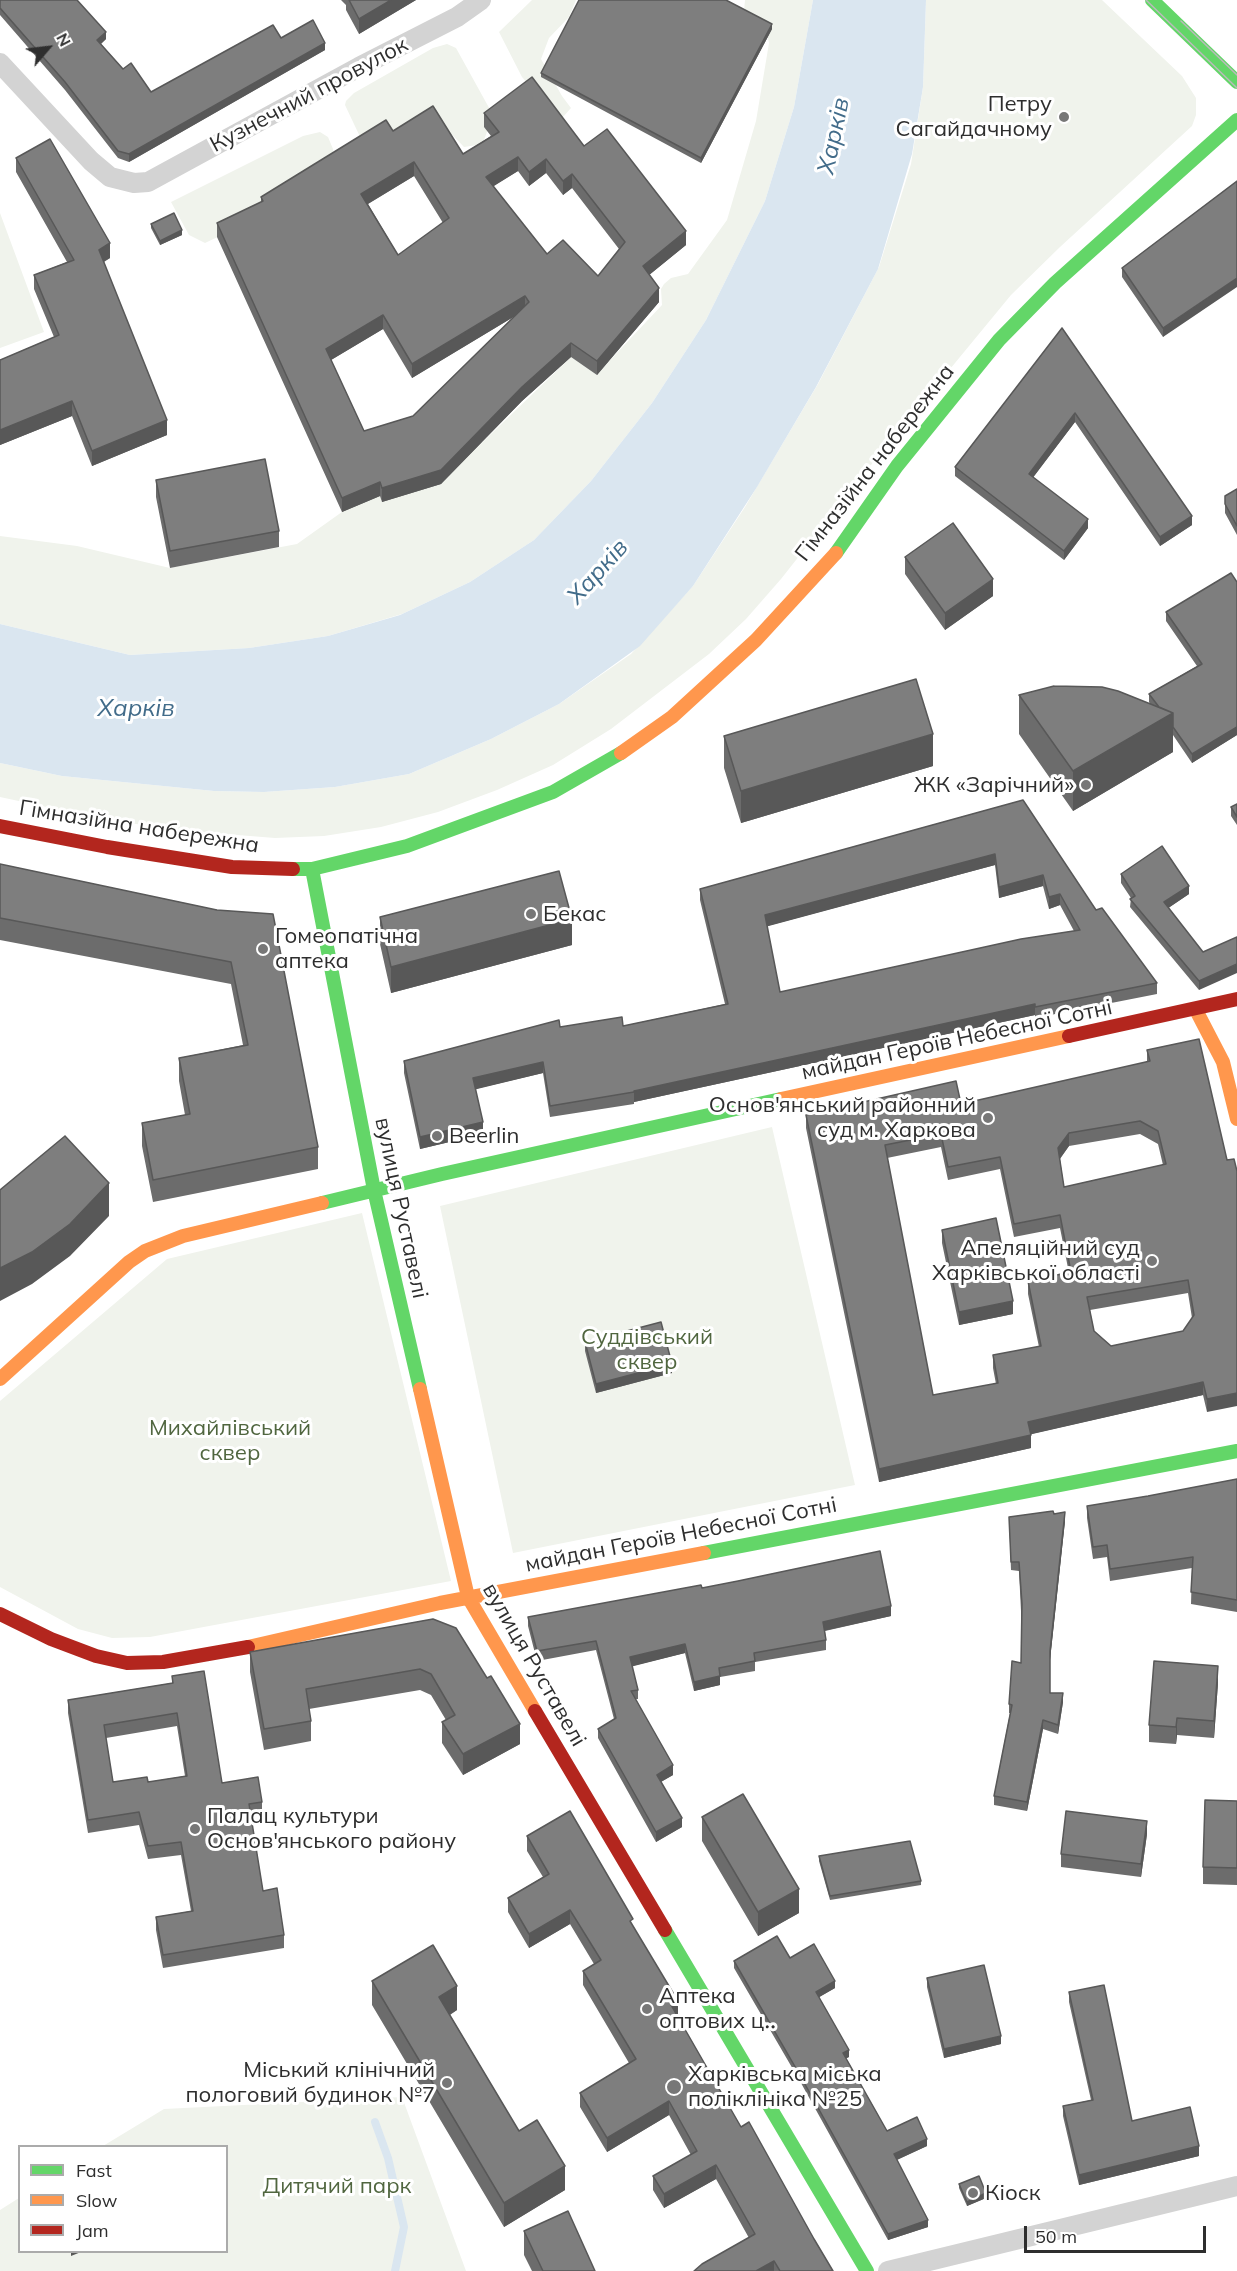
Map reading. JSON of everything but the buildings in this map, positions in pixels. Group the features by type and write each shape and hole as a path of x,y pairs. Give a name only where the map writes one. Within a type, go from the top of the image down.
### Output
{"main road":[{"path":"1152,0 1237,82"},
{"name":"Гімназійна набережна","path":"0,826 107,847 232,867 312,869 407,846 552,792 613,759 672,717 756,640 837,552 897,466 999,340 1055,283 1237,120"},
{"name":"вулиця Руставелі","path":"312,869 374,1190 468,1597 867,2271"},
{"name":"майдан Героїв Небесної Сотні","path":"0,1379 129,1262 145,1251 183,1236 374,1190 1196,1010 1237,999"},
{"path":"1196,1010 1223,1062 1237,1119"},
{"name":"майдан Героїв Небесної Сотні","path":"0,1614 51,1639 96,1656 127,1663 164,1662 250,1647 468,1597 1237,1451"}],"street":[{"name":"Кузнечний провулок","path":"0,63 91,161 110,177 135,183 148,182 359,67 457,18 481,0"},
{"path":"888,2271 1237,2186"}],"green space":[{"path":"532,0 576,0 569,17 549,38 541,59 571,108 558,120 522,77 499,32"},
{"path":"745,0 813,0 794,107 765,201 706,320 652,403 591,481 534,540 470,582 402,614 328,636 249,648 130,655 0,624 0,536 77,546 170,568 297,544 377,487 382,502 439,484 571,357 597,374 662,305 661,289 664,284 671,278 688,274 727,220 756,121 769,43 765,25 744,11"},
{"path":"926,0 1102,0 1182,76 1196,98 1196,115 1192,126 1011,295 871,465 781,579 746,619 709,654 611,729 553,765 497,790 438,812 381,827 324,836 275,838 187,831 107,820 0,797 0,763 62,776 214,791 264,792 335,787 409,774 491,739 559,704 631,654 693,586 745,507 818,384 879,267 911,164 923,87"},
{"path":"447,44 456,48 493,115 484,140 477,145 464,147 436,118 362,141 345,105 346,101 354,93 433,48"},
{"path":"320,132 328,137 334,157 226,233 205,243 189,235 171,202 303,136"},
{"path":"0,213 44,332 0,348"},
{"name":"Суддівський сквер","path":"772,1127 855,1485 513,1553 440,1206"},
{"name":"Михайлівський сквер","path":"362,1213 451,1581 150,1637 112,1638 78,1629 0,1587 0,1401 167,1259"},
{"name":"Дитячий парк","path":"402,2097 466,2271 0,2271 0,2210 18,2199 18,2253 228,2253 228,2145 105,2145 164,2109"}],"water":[{"name":"Харків","path":"813,0 926,0 923,87 912,154 878,269 816,387 757,487 693,586 640,646 559,704 491,739 409,774 335,787 264,792 214,791 62,776 0,763 0,624 130,655 249,648 328,636 400,615 470,582 534,540 591,481 652,403 706,320 765,201 794,107"}],"waterway":[{"path":"375,2122 388,2158 404,2227 395,2271"}],"tram line":[{"path":"1146,0 1237,88"},
{"path":"1181,21 1237,75"}],"traffic: fast":[{"path":"1152,0 1237,82"},
{"path":"836,553 897,466 999,340 1055,283 1237,120"},
{"path":"293,869 312,869 407,846 553,792 621,753"},
{"path":"312,869 374,1190 420,1389"},
{"path":"322,1203 781,1099"},
{"path":"704,1553 1237,1451"},
{"path":"665,1930 867,2271"}],"traffic: slow":[{"path":"621,753 672,717 756,640 836,553"},
{"path":"1196,1010 1223,1062 1237,1119"},
{"path":"781,1099 1069,1036"},
{"path":"0,1379 129,1262 145,1251 183,1236 322,1203"},
{"path":"420,1389 468,1597 535,1711"},
{"path":"248,1647 440,1603 704,1553"}],"traffic: jam":[{"path":"0,826 107,847 232,867 293,869"},
{"path":"1069,1036 1237,999"},
{"path":"0,1614 51,1639 96,1656 127,1663 163,1662 248,1647"},
{"path":"535,1711 665,1930"}],"place":[{"name":"Петру Сагайдачному","path":"1064,117"},
{"name":"ЖК «Зарічний»","path":"1086,785"},
{"name":"Бекас","path":"531,914"},
{"name":"Гомеопатічна аптека","path":"263,949"},
{"name":"Основ'янський районний суд м. Харкова","path":"988,1118"},
{"name":"Beеrlin","path":"437,1136"},
{"name":"Апеляційний суд Харківської області","path":"1152,1261"},
{"name":"Палац культури Основ'янського району","path":"195,1829"},
{"name":"Аптека оптових ц‥","path":"647,2009"},
{"name":"Міський клінічний пологовий будинок №7","path":"447,2083"},
{"name":"Харківська міська поліклініка №25","path":"674,2087"},
{"name":"Кіоск","path":"973,2193"}]}
